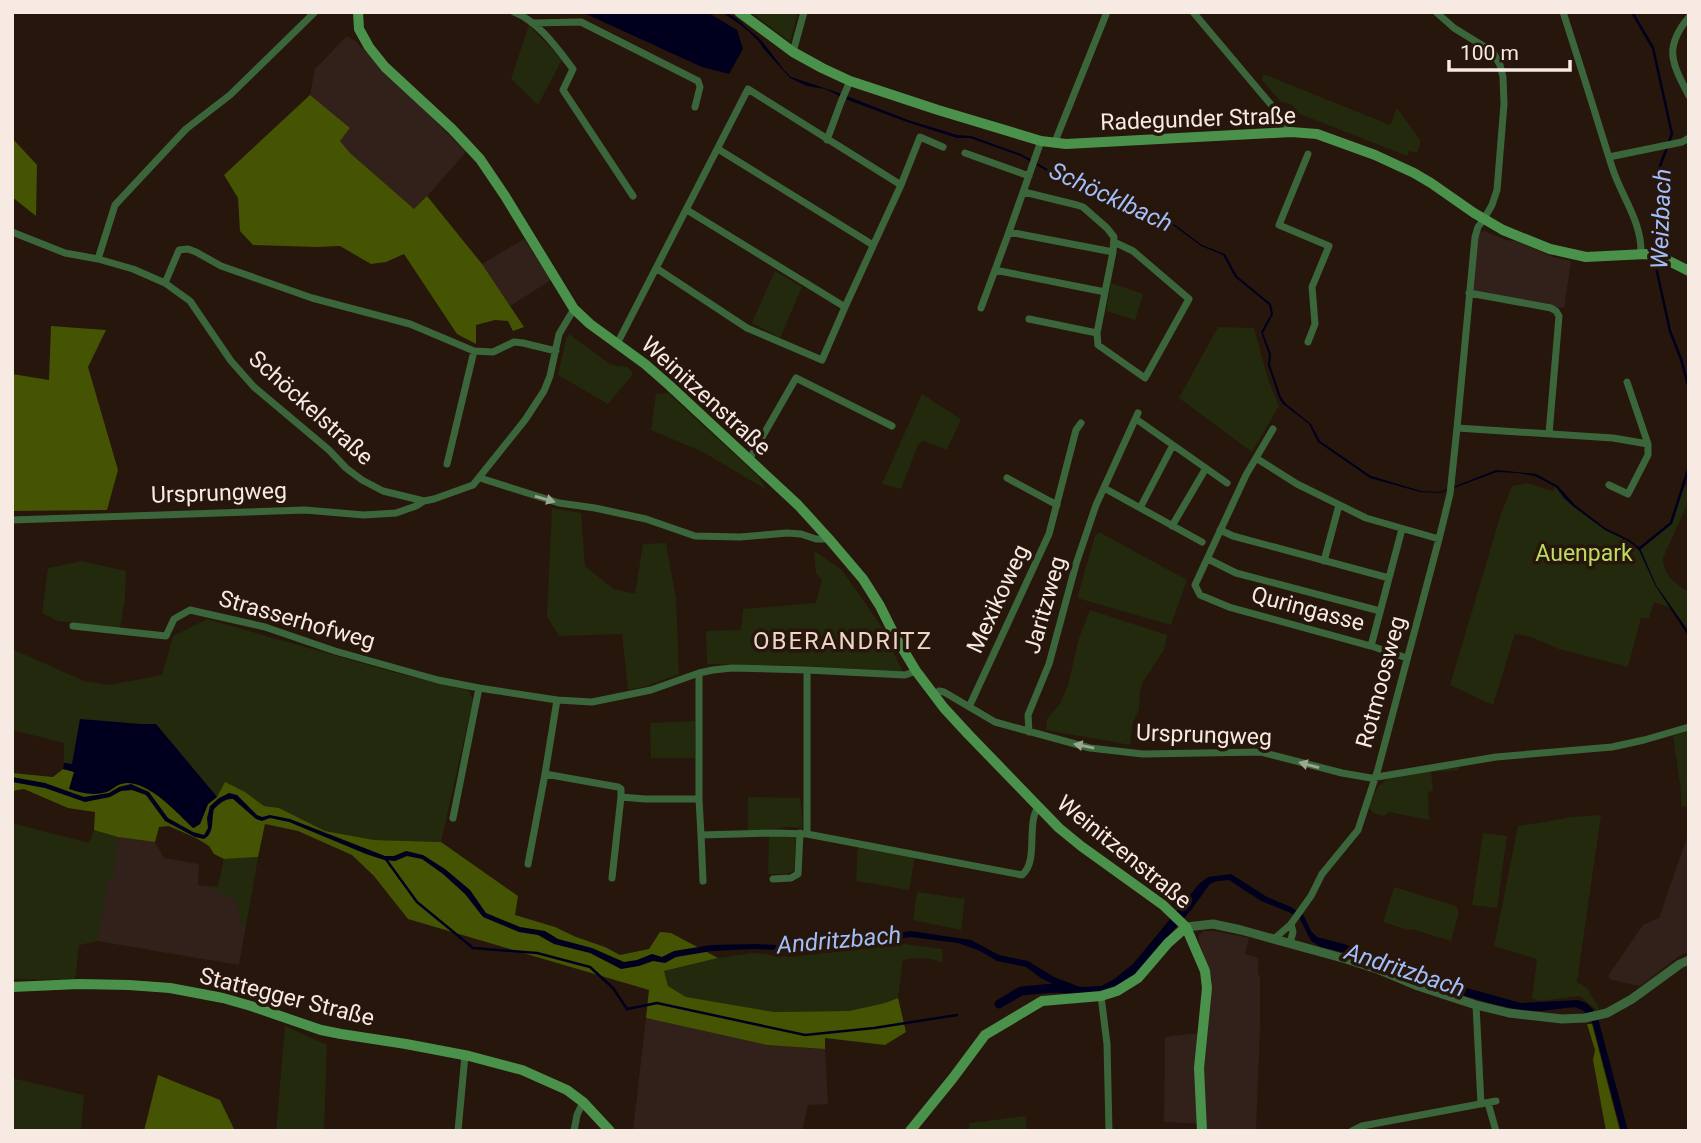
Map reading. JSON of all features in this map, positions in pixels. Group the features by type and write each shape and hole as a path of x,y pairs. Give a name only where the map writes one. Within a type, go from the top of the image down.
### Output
{"main road":[{"name":"Weinitzenstraße","path":"358,12 359,29 385,67 480,159 574,309 669,384 798,505 863,579 916,671 960,725 1059,828 1152,896 1184,925"},
{"name":"Radegunder Straße","path":"739,12 793,52 848,84 1041,141 1054,144 1292,132 1317,134 1375,155 1414,173 1503,230 1550,249 1586,257 1646,255 1664,259 1689,271"},
{"path":"911,1131 985,1035 1042,1001 1101,996 1117,991 1138,978 1184,925 1205,971 1207,988 1199,1068 1202,1131"},
{"name":"Stattegger Straße","path":"12,987 79,984 170,988 258,1007 321,1030 465,1055 522,1070 566,1090 583,1102 610,1131"}],"street":[{"path":"98,259 115,205 186,128 230,95 315,12"},
{"path":"514,12 532,23 551,41 573,69 563,90 633,196"},
{"path":"793,52 804,12"},
{"name":"Radegunder Straße","path":"1054,144 1107,12"},
{"path":"1193,12 1292,132"},
{"name":"Rotmoosweg","path":"1275,939 1293,921 1322,874 1357,830 1376,778 1450,490 1475,237 1497,190 1504,104 1500,65 1493,52 1454,28 1436,12"},
{"path":"1563,12 1612,170 1633,214 1646,255"},
{"path":"1689,17 1680,27 1672,49 1678,75 1689,96"},
{"path":"532,23 581,22 698,81 700,87 695,107"},
{"path":"828,140 848,84"},
{"path":"617,344 748,89 901,185"},
{"path":"656,268 747,328 822,360 920,137 943,147"},
{"path":"1609,157 1674,144 1689,138"},
{"path":"981,308 1041,141"},
{"path":"718,149 873,245"},
{"path":"965,153 1030,172"},
{"name":"Radegunder Straße","path":"1308,154 1279,225 1329,246 1312,287 1315,324 1308,342"},
{"path":"1024,192 1083,207 1111,232 1113,252 1097,333 1098,345 1145,378 1189,299 1133,251 1114,242"},
{"path":"687,210 845,306"},
{"name":"Schöckelstraße","path":"12,232 65,253 133,269 165,283 190,301 231,361 254,387 329,450 346,468 383,491 424,501"},
{"path":"1009,232 1113,252"},
{"path":"165,283 179,250 188,249 259,281 312,299 410,324 474,351 492,352 514,342 556,351"},
{"path":"995,270 1105,292"},
{"path":"1469,293 1551,308 1559,316 1549,434"},
{"path":"424,501 473,485 480,478 544,391 559,334 574,309"},
{"path":"1029,319 1097,333"},
{"path":"447,464 474,351"},
{"path":"749,460 796,378 891,426"},
{"path":"1609,485 1628,494 1648,455 1648,444 1627,382"},
{"name":"Jaritzweg","path":"1032,733 1028,715 1049,664 1076,564 1096,505 1137,416 1227,483"},
{"name":"Mexikoweg","path":"969,707 1049,534 1076,430 1081,423"},
{"path":"1457,428 1613,438 1648,444"},
{"path":"1273,429 1256,458 1208,559 1236,573 1380,611"},
{"path":"1140,508 1173,445"},
{"path":"1256,458 1292,481 1374,522 1439,539"},
{"path":"1172,526 1206,468"},
{"path":"480,478 559,503 646,519 695,536 740,537 780,533 829,539"},
{"path":"1007,478 1057,505"},
{"path":"1104,488 1202,542"},
{"name":"Ursprungweg","path":"12,520 305,510 364,515 396,513 424,501"},
{"path":"1324,561 1339,506"},
{"path":"1371,646 1402,529"},
{"path":"1220,530 1233,536 1389,578"},
{"name":"Quringasse","path":"1208,559 1195,585 1200,595 1229,607 1407,658"},
{"name":"Strasserhofweg","path":"73,626 166,636 174,619 190,610 265,626 397,669 479,688 558,700 592,702 651,690 699,673 732,668 900,675 916,671"},
{"path":"773,879 791,878 798,874 803,833 807,670"},
{"path":"699,673 699,799 703,881"},
{"path":"453,818 479,688"},
{"name":"Ursprungweg","path":"934,696 939,691 944,692 995,722 1090,748 1143,754 1261,752 1371,779 1496,757 1612,747 1689,727"},
{"path":"527,864 558,700"},
{"path":"545,775 618,787 622,793 612,878"},
{"path":"621,797 699,799"},
{"name":"Weinitzenstraße","path":"803,833 1017,875 1024,874 1029,864 1034,815 1038,807"},
{"path":"701,835 803,833"},
{"path":"1290,943 1293,921"},
{"path":"1184,925 1213,924 1275,939 1380,970 1418,986 1476,1004 1518,1015 1562,1019 1607,1013 1650,988 1689,960"},
{"path":"1101,996 1107,1044 1109,1131"},
{"path":"1476,1004 1488,1103 1496,1131"},
{"path":"458,1131 465,1055"},
{"path":"574,1131 583,1102"},
{"path":"1352,1131 1362,1126 1488,1103"}],"shaded area":[{"path":"347,36 466,152 415,210 350,153 340,141 350,128 310,95 315,69"},
{"path":"1484,231 1571,261 1564,308 1471,292 1477,233"},
{"path":"524,239 551,280 510,306 482,264"},
{"path":"94,830 118,837 155,842 164,858 198,864 198,885 218,887 224,859 258,857 239,965 97,941 79,945"},
{"path":"1689,832 1689,951 1640,986 1612,980 1608,976 1643,925 1659,918"},
{"path":"1204,931 1249,938 1245,954 1258,958 1260,1027 1256,1131 1205,1131 1204,1124 1164,1122 1165,1037 1207,1032 1212,980 1199,941 1199,935"},
{"path":"646,1018 767,1045 825,1049 828,1104 808,1105 802,1131 633,1131"}],"green space":[{"path":"798,12 790,42 752,13"},
{"path":"529,25 562,60 538,105 511,79"},
{"path":"1263,74 1390,125 1397,108 1421,141 1417,153 1409,151 1407,156 1300,114 1293,110 1294,106 1280,101 1262,80"},
{"path":"310,95 350,128 340,141 350,153 414,209 427,196 482,264 524,327 513,331 508,321 495,320 476,325 476,344 457,334 404,254 386,262 371,264 340,246 253,245 240,231 238,198 224,175"},
{"path":"12,138 37,165 36,216 12,197"},
{"path":"775,271 802,287 780,338 752,323"},
{"path":"1111,283 1143,294 1135,320 1106,311"},
{"path":"51,326 106,330 88,367 118,470 107,510 12,511 12,374 49,380"},
{"path":"1218,327 1254,328 1268,379 1279,406 1252,452 1179,398"},
{"path":"569,334 611,365 628,367 633,374 608,404 558,375"},
{"path":"668,393 758,476 767,490 703,452 651,430 656,394"},
{"path":"922,394 961,419 947,450 923,441 918,445 901,489 882,484"},
{"name":"Auenpark","path":"1527,483 1553,491 1557,486 1591,519 1639,549 1671,523 1682,486 1689,488 1687,505 1663,563 1671,578 1689,592 1689,635 1671,608 1654,602 1649,618 1641,618 1628,667 1515,634 1493,705 1450,685 1501,514 1512,486"},
{"path":"552,508 581,513 585,566 614,589 635,594 643,544 666,543 676,599 679,674 628,690 622,634 559,636 547,616"},
{"path":"1099,532 1187,580 1171,625 1077,598 1095,536"},
{"path":"814,551 842,570 879,623 903,672 808,666 707,664 706,631 741,630 743,609 816,603 822,580 816,573"},
{"path":"82,561 126,571 120,628 58,621 42,613 48,568"},
{"path":"1090,610 1167,635 1164,650 1143,682 1130,745 1046,730 1047,719 1060,704 1068,685 1079,638"},
{"path":"207,619 400,674 468,690 473,700 441,842 374,840 325,831 279,808 264,806 245,792 217,797 156,724 141,724 72,764 64,763 64,743 12,730 12,649 84,681 109,685 162,675 173,636"},
{"path":"695,721 695,758 651,758 650,723"},
{"path":"1689,731 1689,806 1681,807 1673,736"},
{"path":"1459,766 1459,770 1431,772 1433,791 1428,792 1429,820 1389,812 1384,816 1373,813 1369,807 1379,787 1390,778"},
{"path":"63,769 74,771 109,791 118,785 138,785 159,797 194,828 200,824 208,804 217,797 225,782 264,806 279,808 325,831 374,840 441,842 518,896 515,915 555,927 620,955 649,949 660,932 671,933 718,958 664,971 668,986 686,997 774,1012 849,1011 898,998 906,1032 885,1045 825,1038 825,1049 767,1045 646,1018 649,990 408,919 374,876 352,855 298,831 265,824 258,857 224,859 196,838 169,826 159,827 155,842 118,837 94,830 95,812 68,808 24,789 12,791 12,773 53,777"},
{"path":"748,797 800,798 802,828 787,827 748,832"},
{"path":"1601,815 1577,982 1587,988 1599,1008 1598,1011 1580,996 1539,1001 1532,998 1537,959 1494,946 1518,826"},
{"path":"12,823 89,843 94,830 118,837 113,878 108,878 97,941 79,945 75,980 12,979"},
{"path":"1483,833 1507,836 1497,908 1472,905"},
{"path":"769,835 796,836 794,871 768,874"},
{"path":"858,847 915,857 909,890 856,881"},
{"path":"258,857 246,925 240,924 237,901 211,886 218,887 224,859"},
{"path":"1394,887 1456,906 1459,912 1451,941 1384,922"},
{"path":"917,892 965,899 961,930 913,920"},
{"path":"904,944 942,949 943,963 923,958 903,960 898,998 849,1011 774,1012 686,997 668,986 664,971 753,953 790,957"},
{"path":"1587,1024 1592,1024 1620,1131 1606,1131 1593,1060 1595,1050"},
{"path":"285,1026 327,1045 324,1131 276,1131"},
{"path":"158,1075 220,1100 235,1131 144,1131"},
{"path":"12,1078 84,1095 81,1131 12,1131"},
{"path":"1026,1116 1026,1131 969,1131 969,1123"}],"water":[{"path":"707,12 737,30 743,49 729,74 702,67 586,14"},
{"name":"Schöcklbach","path":"721,12 736,18 762,41 791,77 908,120 957,135 971,136 1021,154 1125,205 1174,224 1202,245 1225,254 1237,276 1271,304 1273,314 1263,333 1281,397 1311,424 1320,441 1371,476 1421,491 1440,492 1496,470 1536,474 1558,486 1575,505 1605,528 1628,539 1640,548 1656,585 1689,632 1689,637 1655,585 1639,550 1628,541 1605,530 1574,507 1556,487 1535,476 1497,472 1440,493 1420,492 1370,478 1318,442 1309,424 1279,398 1268,365 1269,355 1261,332 1271,314 1269,305 1235,277 1223,255 1201,246 1173,225 1124,207 1045,170 1021,156 970,138 957,138 907,122 790,78 750,33"},
{"path":"80,719 156,724 217,797 208,804 200,824 193,828 151,791 131,783 117,785 107,792 97,794 69,789 74,772 63,769 64,763 72,764"},
{"name":"Andritzbach","path":"12,777 45,783 84,797 109,793 131,784 149,792 168,818 204,835 208,828 210,806 229,793 237,795 262,817 270,815 290,819 385,856 406,851 423,855 470,890 486,913 520,927 545,931 558,939 592,948 624,962 652,954 662,957 674,951 711,945 795,946 911,931 971,940 999,955 1028,961 1054,977 1080,987 1101,986 1133,964 1199,884 1208,877 1231,874 1304,916 1317,937 1389,960 1427,977 1521,1003 1578,1000 1586,1003 1593,1009 1599,1022 1628,1131 1621,1131 1593,1024 1584,1011 1575,1007 1540,1011 1519,1010 1489,1003 1429,985 1346,953 1321,947 1311,941 1300,919 1261,901 1229,880 1210,884 1191,910 1131,978 1115,988 1099,993 1071,993 1026,967 997,961 958,943 910,937 843,948 712,951 676,957 665,963 653,961 621,969 590,953 554,944 538,935 519,932 483,917 465,894 422,859 407,856 395,861 384,860 289,822 270,818 262,821 256,819 233,799 225,800 214,809 211,830 204,839 165,821 146,795 132,790 85,802 45,788 12,782"}],"waterway":[{"name":"Weizbach","path":"1632,12 1653,48 1672,134 1660,166 1658,204 1664,229 1659,253"},
{"name":"Weizbach","path":"1657,260 1656,267 1670,331 1689,389"},
{"name":"Weizbach","path":"1639,549 1671,523 1689,467"},
{"path":"385,858 417,902 473,948 537,953 590,967 613,988 627,1009 657,1003 805,1035 957,1015"},
{"path":"999,1004 1021,991 1071,989"}],"district":[{"name":"OBERANDRITZ","path":"843,641"}]}
